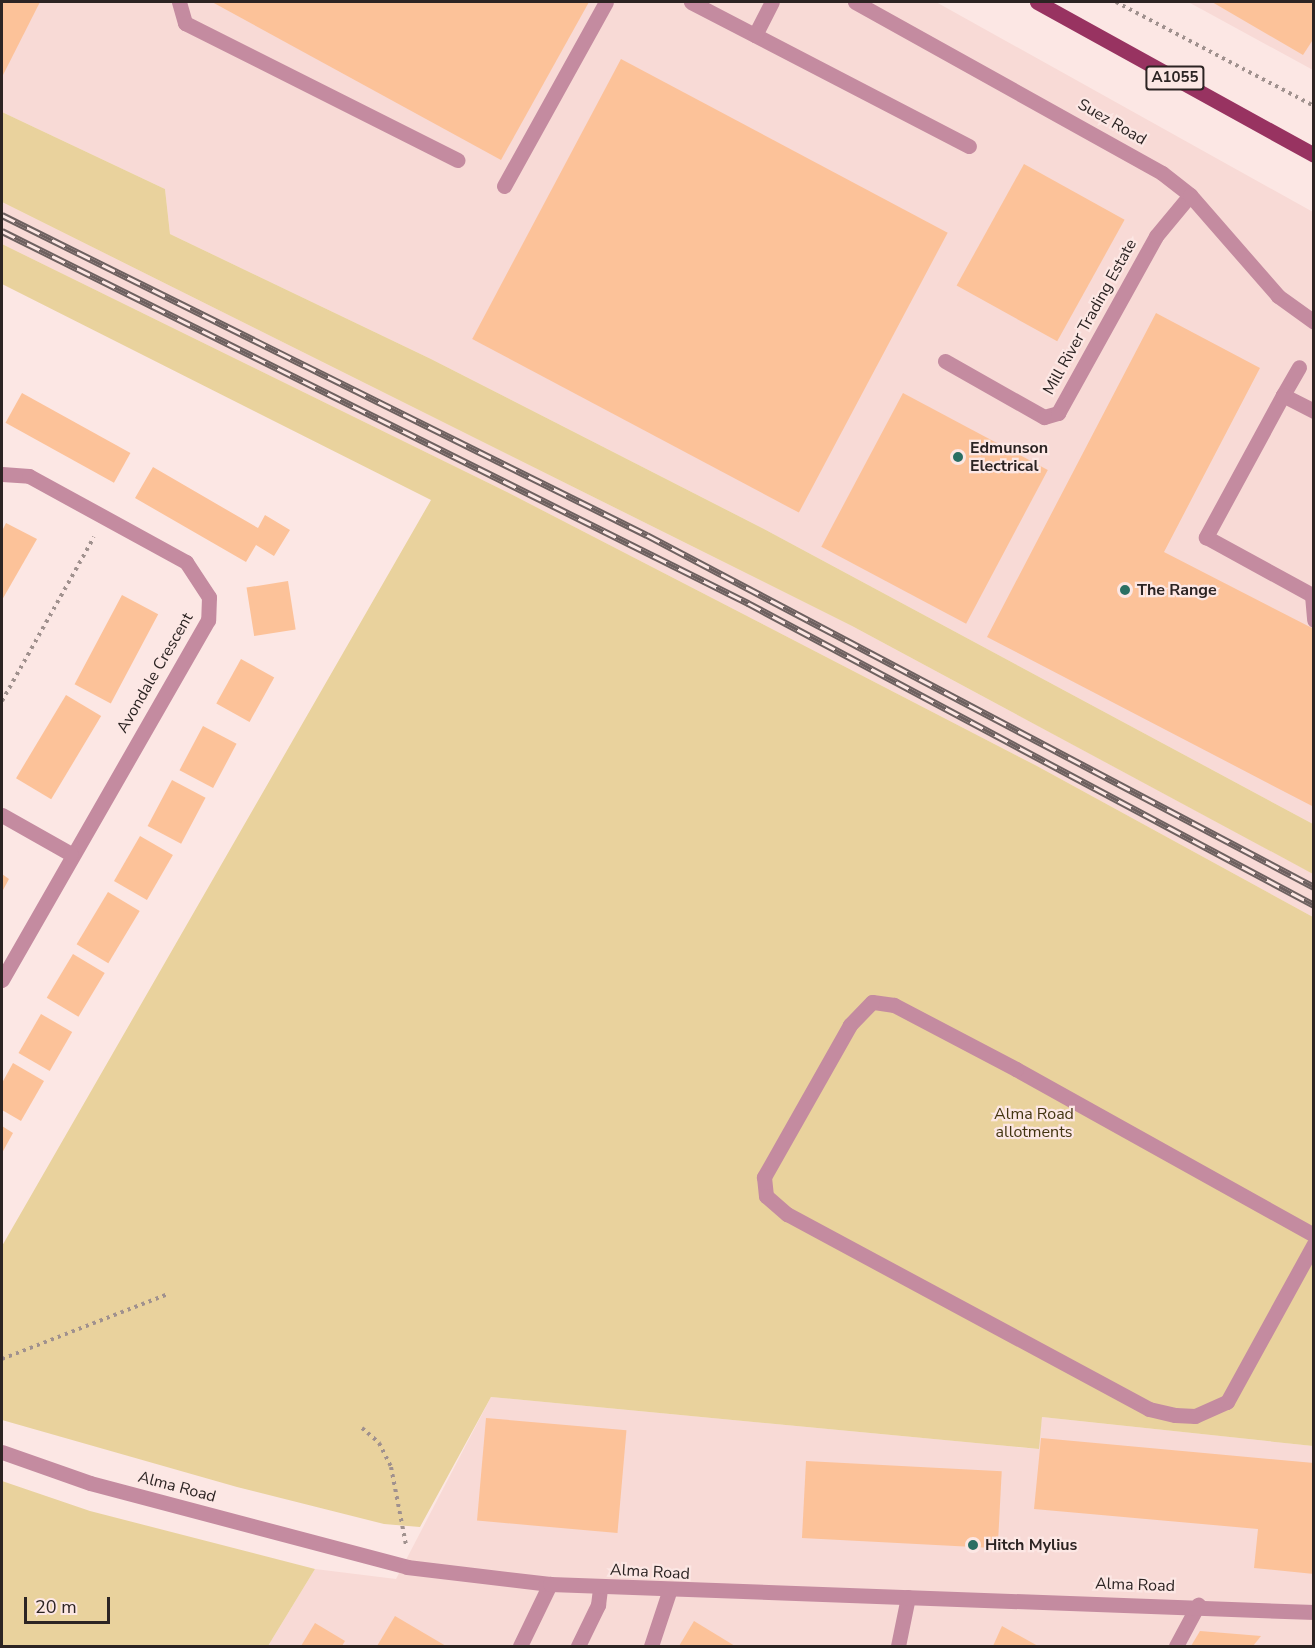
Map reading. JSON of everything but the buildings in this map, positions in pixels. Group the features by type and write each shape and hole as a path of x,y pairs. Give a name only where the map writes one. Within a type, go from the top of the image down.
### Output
{"main road":[{"name":"A1055","path":"1037,2 1314,155"}],"street":[{"path":"179,2 185,23 457,160"},
{"path":"504,186 606,2"},
{"path":"691,2 969,146"},
{"path":"755,35 772,2"},
{"name":"Suez Road","path":"855,2 1109,139 1190,195 1278,296 1314,322"},
{"name":"Mill River Trading Estate","path":"945,361 1044,417 1058,413 1156,236 1190,195"},
{"path":"1299,367 1206,537 1312,595 1314,620"},
{"path":"1283,395 1314,411"},
{"name":"Avondale Crescent","path":"2,474 29,476 186,562 209,597 208,620 71,854 2,980"},
{"path":"2,815 71,854"},
{"path":"1314,1235 1006,1063 894,1005 872,1002 850,1025 764,1177 766,1196 787,1214 1149,1409 1175,1414 1195,1416 1227,1402 1314,1244"},
{"name":"Alma Road","path":"2,1452 90,1483 407,1567 550,1584 669,1592 1198,1605 1314,1612"},
{"path":"520,1647 550,1584"},
{"path":"578,1647 598,1605 600,1588"},
{"path":"651,1647 669,1592"},
{"path":"897,1647 909,1597"},
{"path":"1176,1647 1198,1605"}],"path":[{"path":"1116,2 1314,106"},
{"path":"2,701 105,518"},
{"path":"2,1359 168,1294"},
{"path":"362,1428 379,1443 391,1467 406,1526 407,1567"}],"shaded area":[{"path":"2,2 936,2 1313,212 1313,824 764,529 431,359 170,234 165,189 2,112"},
{"path":"1188,2 1313,2 1313,70 1203,10"},
{"path":"2,202 852,626 1312,873 1313,917 1037,766 507,492 2,244"},
{"path":"491,1397 1038,1449 1042,1417 1313,1446 1313,1646 268,1646 315,1569 396,1579"}],"green space":[{"path":"2,112 165,189 170,234 431,359 764,529 1313,824 1313,874 852,626 2,202"},
{"name":"Alma Road allotments","path":"2,244 507,492 1037,766 1313,917 1313,1446 1042,1417 1039,1449 491,1397 420,1527 384,1524 237,1487 2,1420 2,1246 431,500 2,284"},
{"path":"2,1481 90,1511 315,1569 268,1646 2,1646"}],"railway":[{"path":"2,215 647,535 1314,887"},
{"path":"2,231 748,603 1314,905"}],"place":[{"name":"Edmunson Electrical","path":"958,457"},
{"name":"The Range","path":"1125,590"},
{"name":"Hitch Mylius","path":"973,1545"}]}
